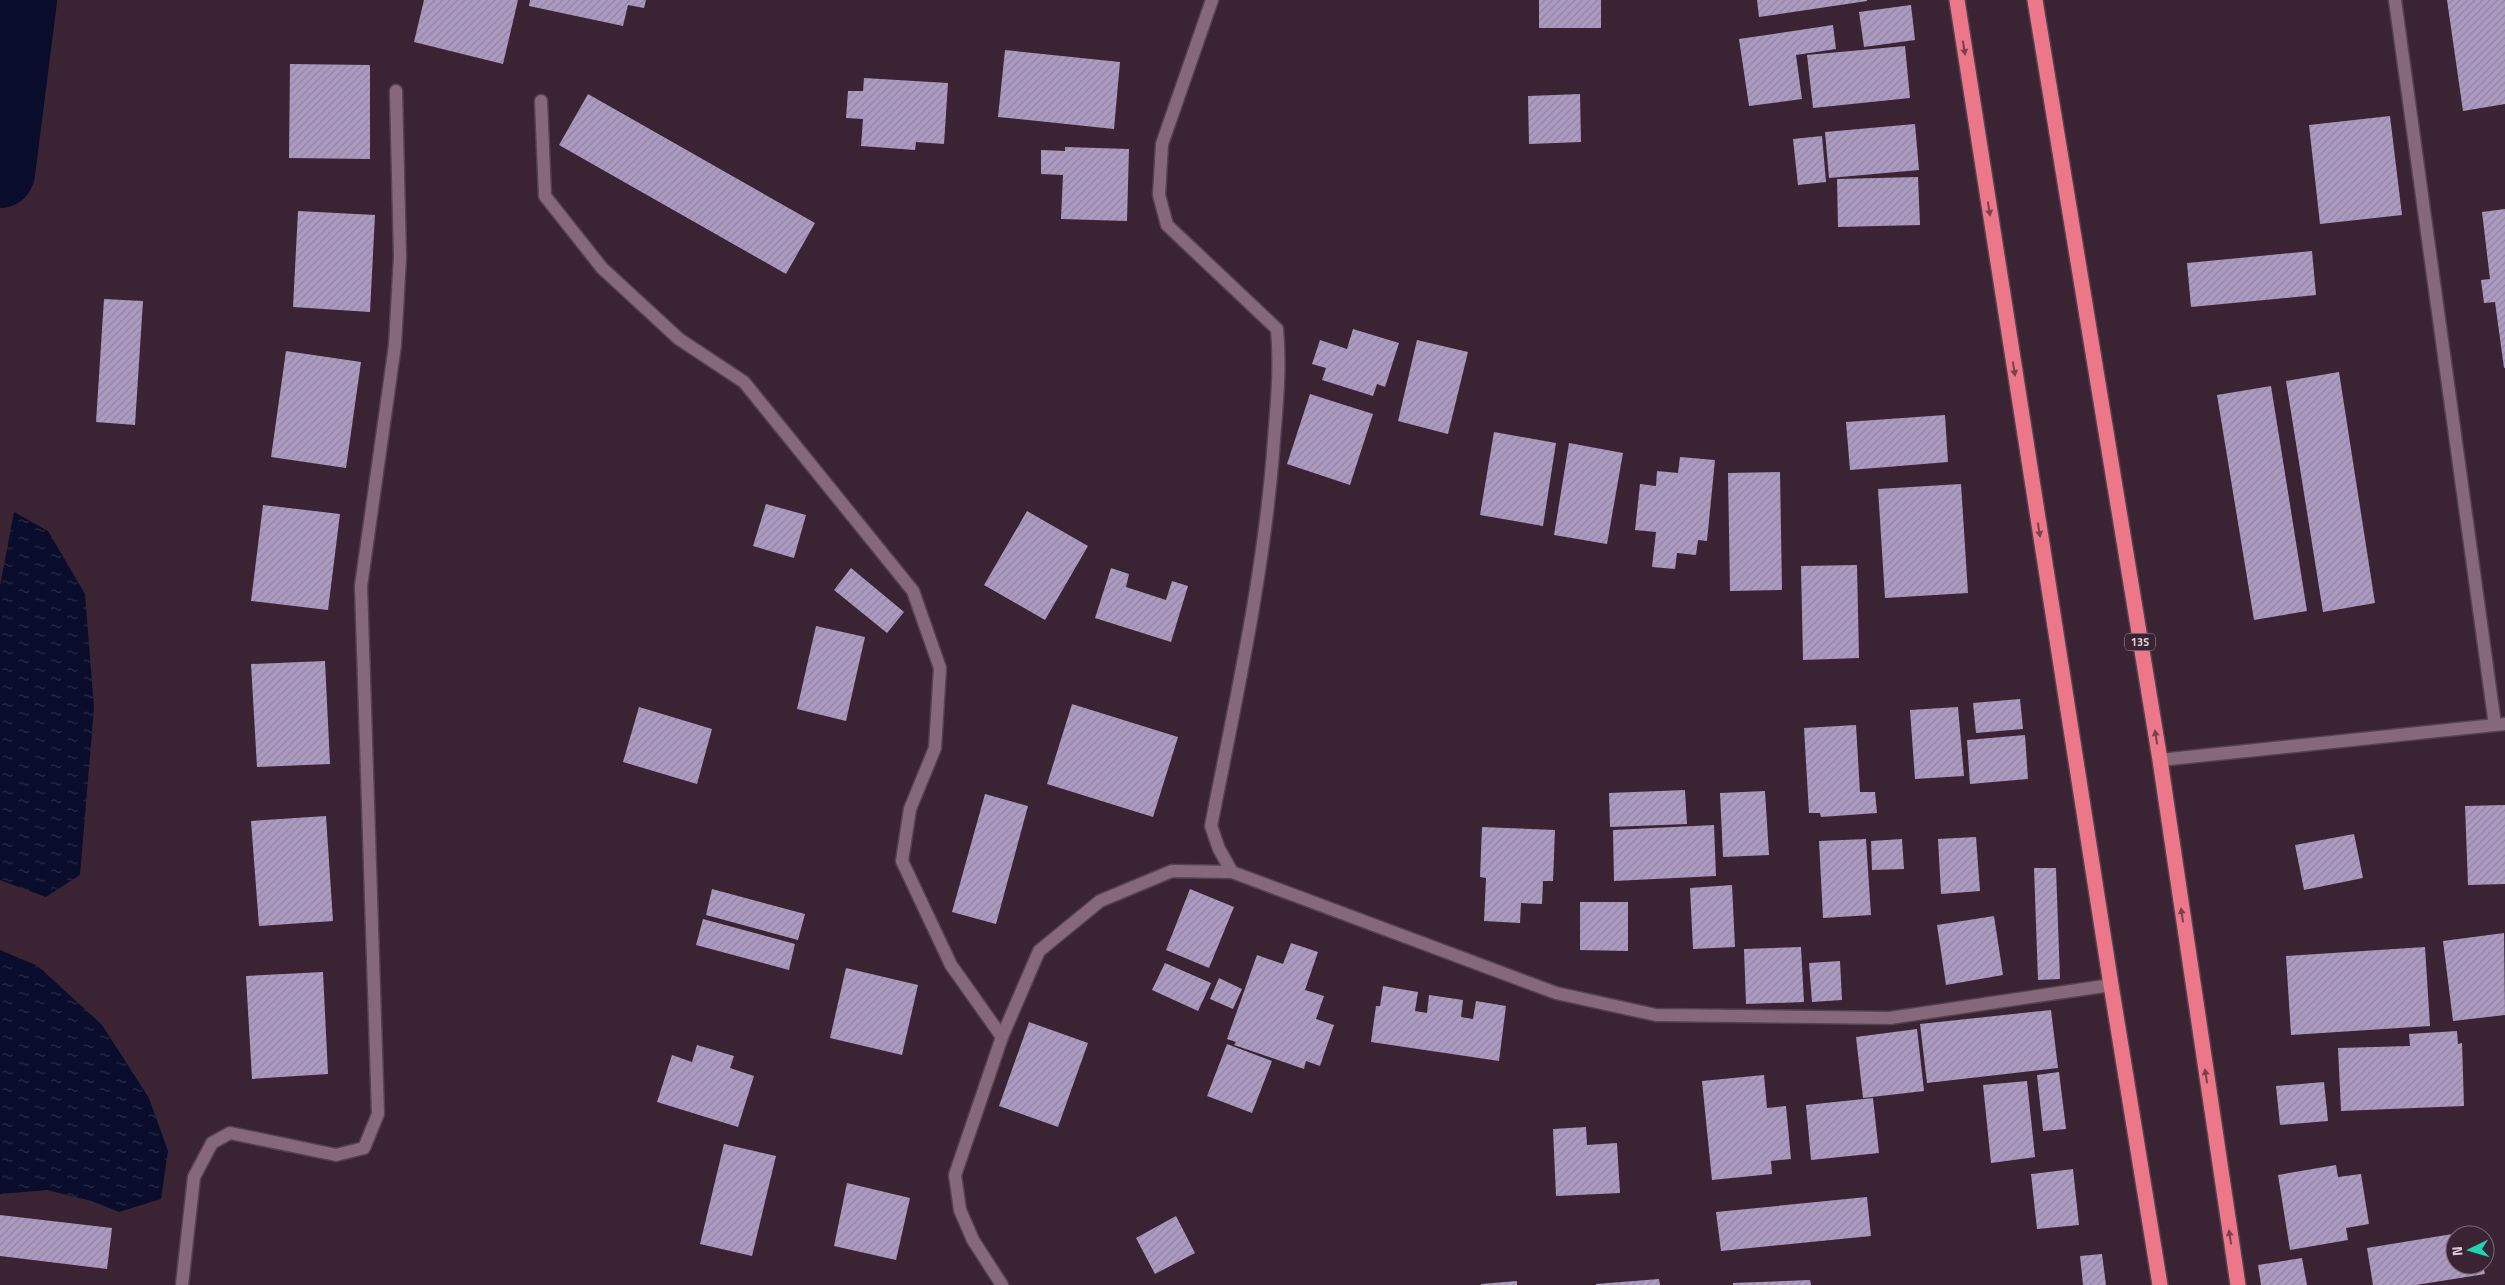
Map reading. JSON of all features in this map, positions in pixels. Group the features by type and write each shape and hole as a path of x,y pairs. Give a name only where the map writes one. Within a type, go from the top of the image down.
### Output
{"highway":[{"path":"1957,0 2110,985 2160,1285"},
{"name":"13S","path":"2034,0 2160,760 2238,1285"}],"street":[{"path":"1212,0 1162,144 1159,195 1167,225 1277,329 1280,363 1270,489 1250,627 1211,826 1219,849 1232,872"},
{"path":"2160,760 2500,724 2395,0"},
{"path":"182,1285 194,1177 212,1143 230,1133 336,1155 364,1148 378,1114 361,586 395,345 400,257 396,92"},
{"path":"541,101 545,196 602,268 679,339 744,382 913,591 940,668 935,748 910,810 902,861 951,965 1002,1037"},
{"path":"1002,1285 973,1240 960,1210 954,1175 1002,1037 1039,952 1100,900 1172,872 1232,872 1556,993 1656,1015 1890,1018 2110,985"}],"water":[{"path":"14,512 48,531 85,594 94,708 80,875 46,897 0,880 0,586"},
{"path":"0,950 38,966 102,1025 149,1098 168,1151 161,1199 119,1212 92,1201 47,1190 0,1194"}],"building":[{"path":"424,0 518,0 503,64 414,42"},
{"path":"530,0 646,0 644,8 628,5 623,26 529,6"},
{"path":"1539,0 1601,0 1601,28 1539,28"},
{"path":"1757,0 1867,0 1867,1 1759,17"},
{"path":"2447,0 2505,0 2505,104 2463,111"},
{"path":"1911,5 1915,40 1864,47 1859,12"},
{"path":"1833,25 1836,49 1796,55 1802,99 1749,106 1739,39"},
{"path":"1905,46 1910,98 1813,108 1807,55"},
{"path":"1005,50 1120,62 1114,129 998,117"},
{"path":"290,64 370,65 370,159 289,158"},
{"path":"864,78 948,83 944,144 916,142 915,150 861,146 863,119 846,118 848,91 863,91"},
{"path":"588,94 815,223 786,274 559,145"},
{"path":"1580,94 1581,142 1529,144 1528,96"},
{"path":"2390,116 2402,215 2320,224 2309,125"},
{"path":"1915,124 1919,170 1829,178 1825,132"},
{"path":"1822,136 1826,182 1798,185 1793,139"},
{"path":"1065,147 1129,149 1127,221 1061,219 1063,175 1041,174 1041,150 1065,151"},
{"path":"1918,177 1920,225 1838,227 1837,179"},
{"path":"2505,209 2504,368 2495,302 2484,303 2481,280 2490,279 2482,212"},
{"path":"298,211 375,215 370,312 293,307"},
{"path":"2312,251 2316,295 2191,307 2187,263"},
{"path":"104,299 143,301 135,425 96,422"},
{"path":"1353,329 1399,343 1385,387 1377,384 1373,396 1322,380 1326,368 1312,364 1320,340 1347,349"},
{"path":"1417,340 1468,352 1448,434 1398,421"},
{"path":"286,351 361,362 346,468 271,457"},
{"path":"2339,372 2375,603 2323,612 2286,381"},
{"path":"2271,386 2307,611 2254,620 2217,395"},
{"path":"1310,394 1373,414 1350,485 1287,464"},
{"path":"1945,415 1948,462 1850,470 1846,422"},
{"path":"1494,432 1556,443 1543,526 1480,515"},
{"path":"1569,443 1623,453 1607,544 1554,535"},
{"path":"1680,457 1715,460 1707,541 1698,540 1696,555 1677,553 1675,569 1652,567 1656,532 1635,530 1640,484 1656,486 1657,471 1678,473"},
{"path":"1780,472 1782,590 1730,591 1728,473"},
{"path":"1961,484 1968,593 1885,598 1878,489"},
{"path":"766,504 806,515 794,558 753,546"},
{"path":"263,505 340,514 328,610 251,601"},
{"path":"1027,511 1088,546 1045,620 984,585"},
{"path":"1857,565 1859,658 1803,660 1801,566"},
{"path":"851,568 904,612 887,633 834,590"},
{"path":"1111,568 1129,574 1126,587 1166,600 1172,581 1188,586 1171,642 1095,618"},
{"path":"816,626 865,637 846,721 797,709"},
{"path":"325,661 330,764 257,767 251,664"},
{"path":"2020,699 2023,729 1976,733 1973,703"},
{"path":"1072,704 1178,737 1153,817 1047,784"},
{"path":"639,707 712,729 697,784 623,762"},
{"path":"1958,707 1964,776 1915,779 1910,710"},
{"path":"1856,725 1860,792 1875,792 1877,813 1821,817 1820,813 1809,813 1804,728"},
{"path":"2025,735 2028,779 1970,784 1967,740"},
{"path":"1685,790 1687,824 1610,827 1609,793"},
{"path":"1765,791 1769,855 1723,857 1720,793"},
{"path":"985,794 1028,806 996,924 952,912"},
{"path":"2505,805 2505,884 2468,885 2465,806"},
{"path":"326,816 333,921 259,926 251,821"},
{"path":"1714,825 1716,876 1614,881 1613,830"},
{"path":"1482,827 1555,830 1553,881 1543,881 1542,904 1521,903 1520,923 1484,921 1486,878 1480,877"},
{"path":"2354,834 2363,878 2304,890 2295,845"},
{"path":"1976,837 1980,891 1941,894 1938,839"},
{"path":"1866,839 1871,915 1823,918 1819,841"},
{"path":"1902,839 1904,869 1872,870 1871,841"},
{"path":"2034,868 2056,868 2060,979 2038,980"},
{"path":"1732,885 1735,947 1693,949 1690,888"},
{"path":"712,889 805,914 798,940 706,915"},
{"path":"1190,889 1234,907 1209,968 1166,950"},
{"path":"1580,902 1628,902 1628,951 1580,950"},
{"path":"1994,916 2003,975 1946,985 1937,925"},
{"path":"703,919 795,944 789,970 696,945"},
{"path":"2504,933 2505,1015 2453,1021 2443,941"},
{"path":"1291,943 1318,952 1305,990 1324,996 1316,1019 1334,1025 1320,1066 1306,1061 1304,1069 1234,1045 1236,1042 1227,1039 1257,955 1283,964"},
{"path":"1801,947 1804,1002 1746,1004 1744,949"},
{"path":"2425,947 2430,1026 2291,1035 2286,956"},
{"path":"1840,961 1842,1000 1812,1002 1809,963"},
{"path":"1165,963 1211,983 1198,1011 1152,990"},
{"path":"846,968 918,985 902,1055 830,1038"},
{"path":"323,972 328,1074 252,1079 246,976"},
{"path":"1219,978 1242,989 1233,1009 1210,999"},
{"path":"1383,986 1418,992 1415,1011 1427,1013 1429,995 1463,1000 1461,1017 1473,1019 1476,1001 1506,1006 1499,1061 1371,1042 1376,1006 1380,1006"},
{"path":"2051,1010 2058,1068 1927,1083 1920,1024"},
{"path":"1029,1022 1088,1043 1058,1127 999,1106"},
{"path":"1917,1029 1924,1091 1863,1098 1856,1037"},
{"path":"2457,1031 2458,1044 2462,1043 2464,1106 2341,1111 2338,1048 2410,1046 2409,1034"},
{"path":"1227,1044 1272,1061 1252,1113 1207,1096"},
{"path":"697,1045 734,1056 730,1068 754,1076 738,1127 657,1102 672,1055 692,1062"},
{"path":"2059,1072 2066,1129 2043,1131 2037,1075"},
{"path":"1764,1075 1767,1108 1786,1106 1791,1159 1771,1161 1772,1174 1712,1180 1702,1081"},
{"path":"2027,1081 2035,1157 1991,1163 1983,1085"},
{"path":"2324,1082 2328,1121 2280,1125 2276,1086"},
{"path":"1873,1098 1879,1153 1811,1160 1806,1105"},
{"path":"1586,1127 1587,1145 1617,1143 1620,1193 1556,1196 1553,1129"},
{"path":"724,1144 776,1156 752,1256 700,1244"},
{"path":"2336,1165 2338,1177 2361,1174 2369,1224 2346,1228 2348,1240 2290,1250 2278,1175"},
{"path":"2073,1169 2079,1225 2037,1229 2031,1174"},
{"path":"847,1183 910,1198 896,1260 834,1246"},
{"path":"1867,1197 1871,1236 1721,1251 1716,1212"},
{"path":"0,1215 112,1228 107,1269 0,1256"},
{"path":"1176,1216 1195,1253 1155,1274 1136,1238"},
{"path":"2445,1235 2445,1275 2479,1275 2416,1285 2373,1285 2367,1248"},
{"path":"2102,1254 2106,1285 2083,1285 2080,1256"},
{"path":"2302,1258 2307,1285 2261,1285 2258,1265"},
{"path":"1659,1279 1660,1285 1596,1285 1596,1284"},
{"path":"1810,1280 1811,1285 1733,1285 1733,1283"},
{"path":"1517,1281 1517,1285 1481,1285 1481,1284"}],"waterway":[{"path":"0,173 22,0"}]}
